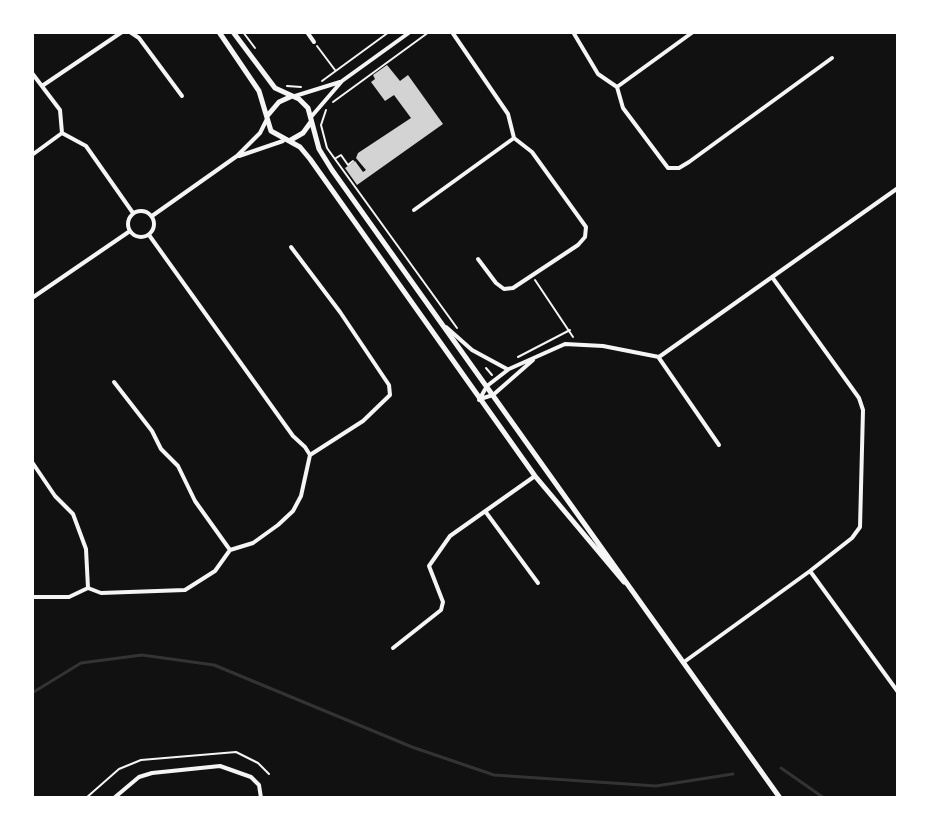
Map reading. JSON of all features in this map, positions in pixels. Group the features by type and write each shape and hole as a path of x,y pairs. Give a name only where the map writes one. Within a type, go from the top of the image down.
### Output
{"street":[{"path":"42,86 122,32"},
{"path":"130,32 139,38 182,96"},
{"path":"219,32 259,91 271,131 300,147 535,476 636,596"},
{"path":"233,32 270,82 304,103 319,149 332,170 780,798"},
{"path":"307,32 314,42"},
{"path":"237,156 303,133 342,81 410,32"},
{"path":"452,32 508,114 514,138 532,152 586,227 585,237 578,245 513,288 504,289 478,259"},
{"path":"573,32 598,74 617,87 623,108 658,160 668,168 679,168 832,58"},
{"path":"617,87 693,32"},
{"path":"32,73 60,110 62,133"},
{"path":"152,216 237,156 260,133 279,102 342,81"},
{"path":"32,155 62,133"},
{"path":"62,133 86,146 133,213"},
{"path":"414,210 514,138"},
{"path":"479,400 487,386 509,369 575,342 659,357 898,188"},
{"path":"133,213 145,211 152,216 154,224 149,235"},
{"path":"133,213 129,220 130,231 137,236 149,235"},
{"path":"32,298 130,231"},
{"path":"149,235 293,436 310,455"},
{"path":"32,597 69,597 88,588 101,593 185,590 215,571 230,550 253,543 293,511 301,496 310,455 363,421 390,395 389,385 291,247"},
{"path":"684,662 810,571 852,538 860,527 863,410 859,398 772,277"},
{"path":"436,317 472,350 498,367 509,369"},
{"path":"659,357 719,445"},
{"path":"479,400 493,395 535,358"},
{"path":"114,382 152,431 161,449 178,466 195,501 230,550"},
{"path":"32,462 55,496 73,514 86,549 88,588"},
{"path":"393,648 441,610 443,602 429,566 450,536 535,476"},
{"path":"485,511 538,583"},
{"path":"810,571 897,688"},
{"path":"119,797 139,777 152,773 220,766 251,777 259,785 261,798"}],"path":[{"path":"243,32 258,53"},
{"path":"314,84 389,32"},
{"path":"314,42 335,71"},
{"path":"282,83 305,86"},
{"path":"335,159 341,155 348,165 353,161"},
{"path":"531,275 569,327 575,342"},
{"path":"486,368 492,376"}],"building":[{"path":"387,65 400,81 408,75 443,124 357,185 345,168 355,161 363,172 366,170 356,158 358,153 411,118 394,95 385,101 371,82 375,79 373,75"}],"waterway":[{"path":"32,693 81,663 142,655 214,665 412,747 494,775 656,786 733,774"},
{"path":"781,768 824,798"}]}
